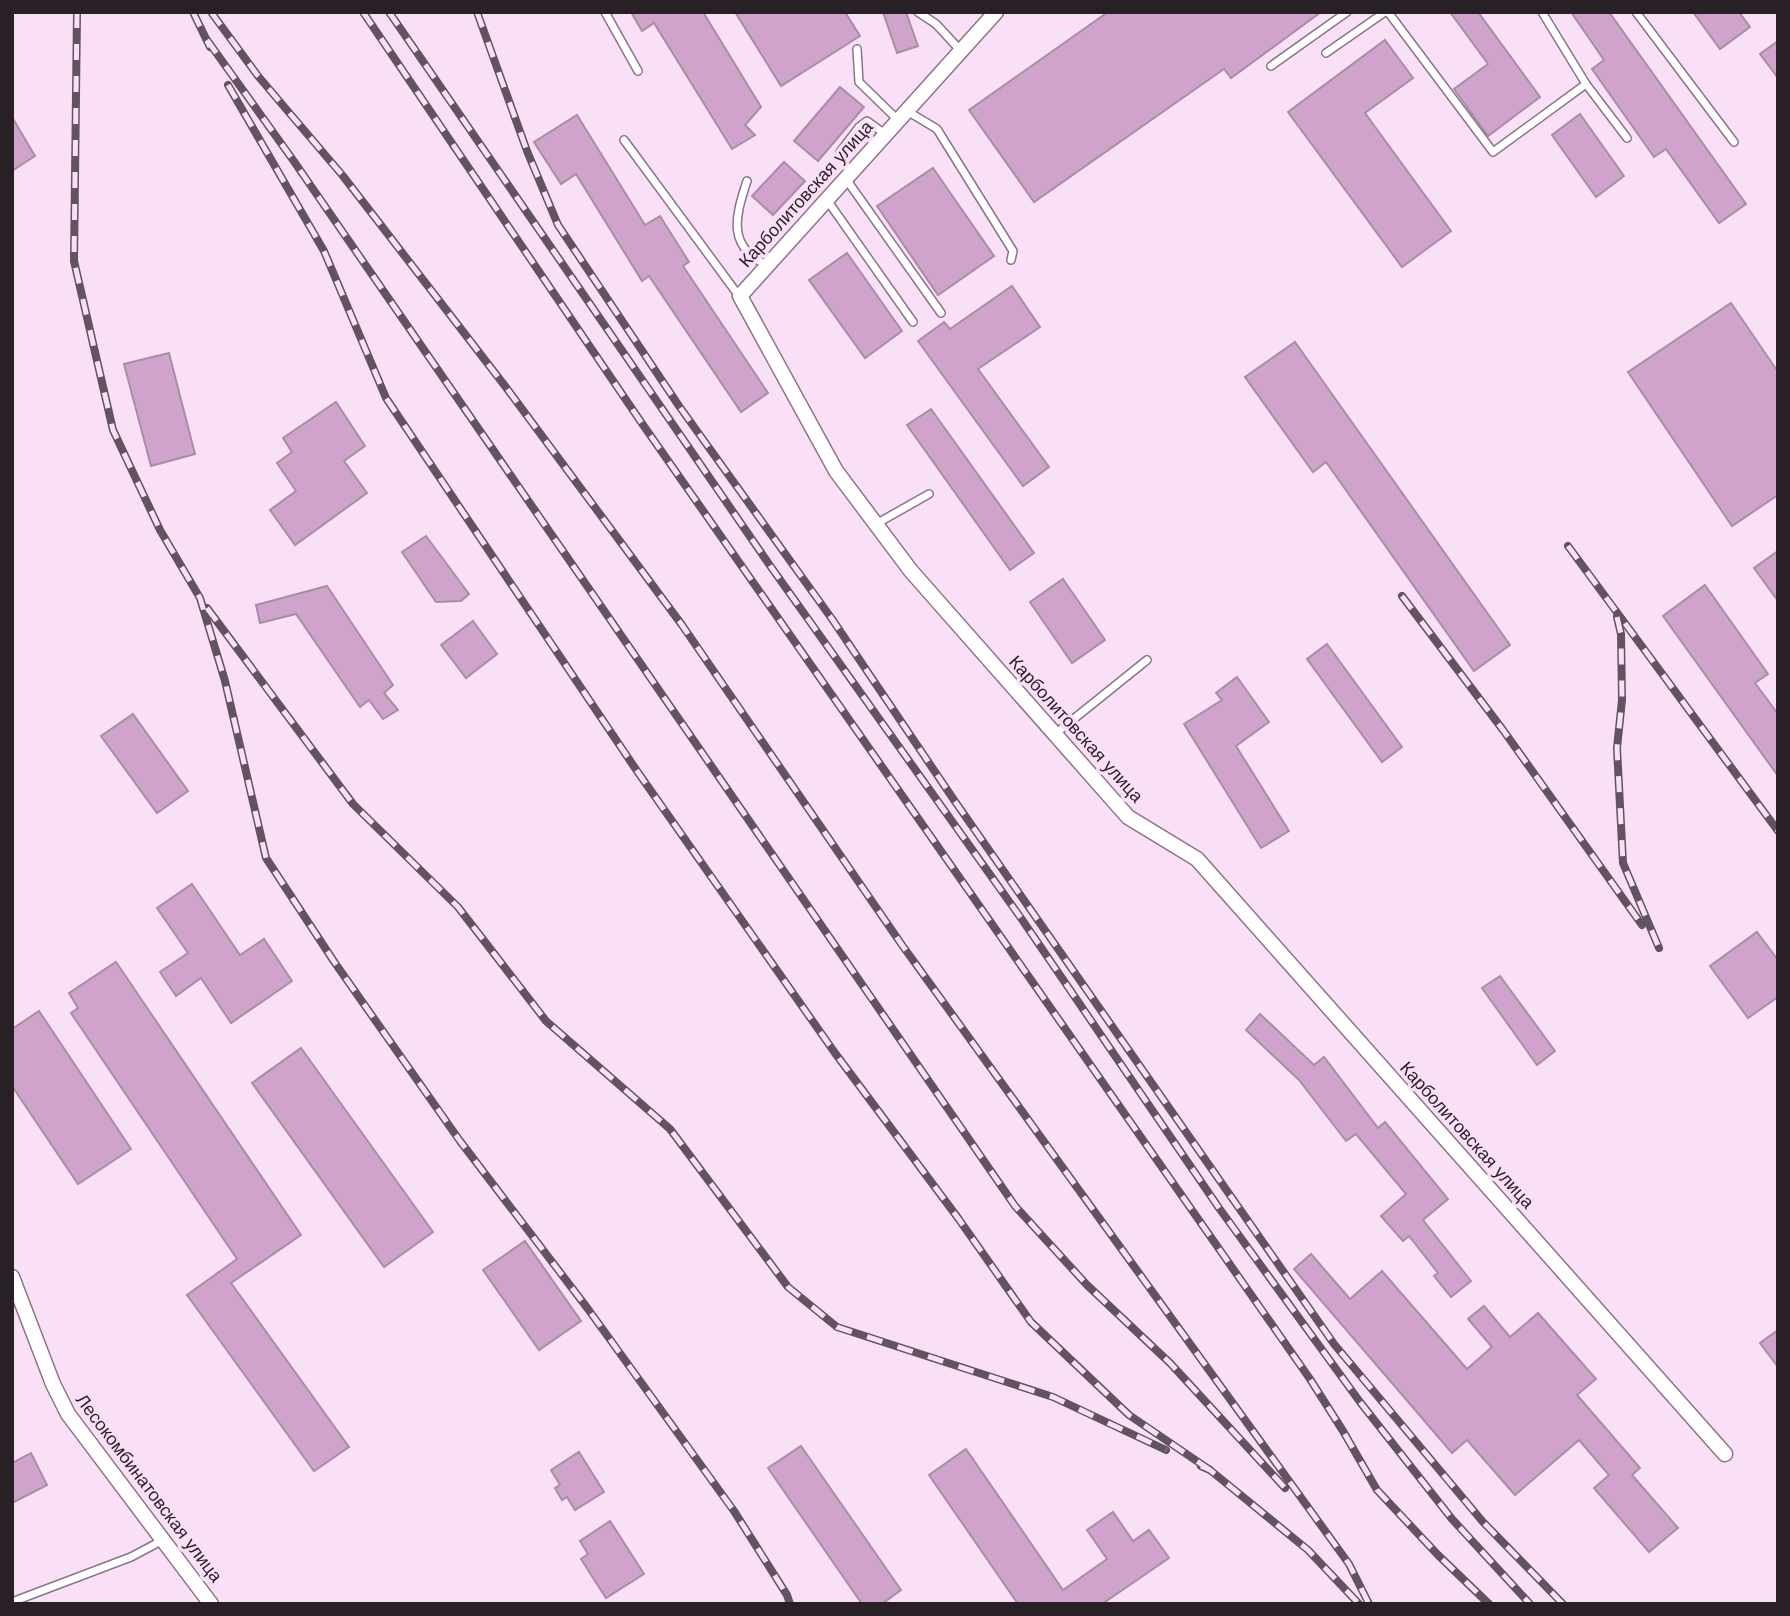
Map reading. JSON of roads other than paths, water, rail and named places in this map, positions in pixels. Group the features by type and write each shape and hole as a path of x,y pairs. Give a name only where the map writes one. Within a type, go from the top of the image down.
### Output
{"street":[{"name":"Карболитовская улица","path":"996,12 740,296 836,471 911,570 1128,817 1197,859 1725,1454"},
{"name":"Лесокомбинатовская улица","path":"12,1277 53,1384 68,1414 211,1604"}],"lane":[{"path":"605,12 638,71"},
{"path":"918,12 936,24 961,51"},
{"path":"1271,66 1347,12"},
{"path":"1326,53 1386,12 1493,152 1586,84"},
{"path":"1542,12 1586,84 1627,138"},
{"path":"1636,12 1734,142"},
{"path":"857,49 859,82 903,116 937,129 1013,251 1012,260"},
{"path":"840,152 867,121 886,135"},
{"path":"624,141 740,296"},
{"path":"846,179 941,313"},
{"path":"747,181 740,200 738,234 743,249 753,259 768,265"},
{"path":"827,200 913,322"},
{"path":"876,524 929,494"},
{"path":"1055,734 1147,660"},
{"path":"12,1602 131,1558 163,1540"}],"railway":[{"path":"77,12 74,261 113,430 160,530 200,598 225,681 266,858 335,963 460,1141 588,1309 734,1511 790,1604"},
{"path":"193,12 210,47"},
{"path":"211,12 258,76 343,176 505,386 682,625 902,945 1349,1564 1369,1604"},
{"path":"363,12 641,422 1310,1379 1377,1490 1489,1604"},
{"path":"389,12 771,567 1023,921 1219,1208 1360,1402 1452,1519 1530,1604"},
{"path":"477,12 527,151 558,225 679,406 832,619 954,800 1334,1344 1483,1522 1563,1604"},
{"path":"207,40 293,160 1015,1206 1087,1285 1170,1363 1285,1488"},
{"path":"228,85 324,251 386,398 637,771 835,1053 958,1218 1031,1322 1129,1415 1210,1470"},
{"path":"1568,546 1778,831"},
{"path":"1402,596 1503,730 1642,925"},
{"path":"207,608 353,804 458,907 546,1021 670,1129 788,1287 837,1327 1053,1397 1166,1450"},
{"path":"1617,617 1621,634 1622,700 1617,748 1623,863 1659,948"},
{"path":"1201,1466 1210,1470 1308,1550 1359,1604"}]}
